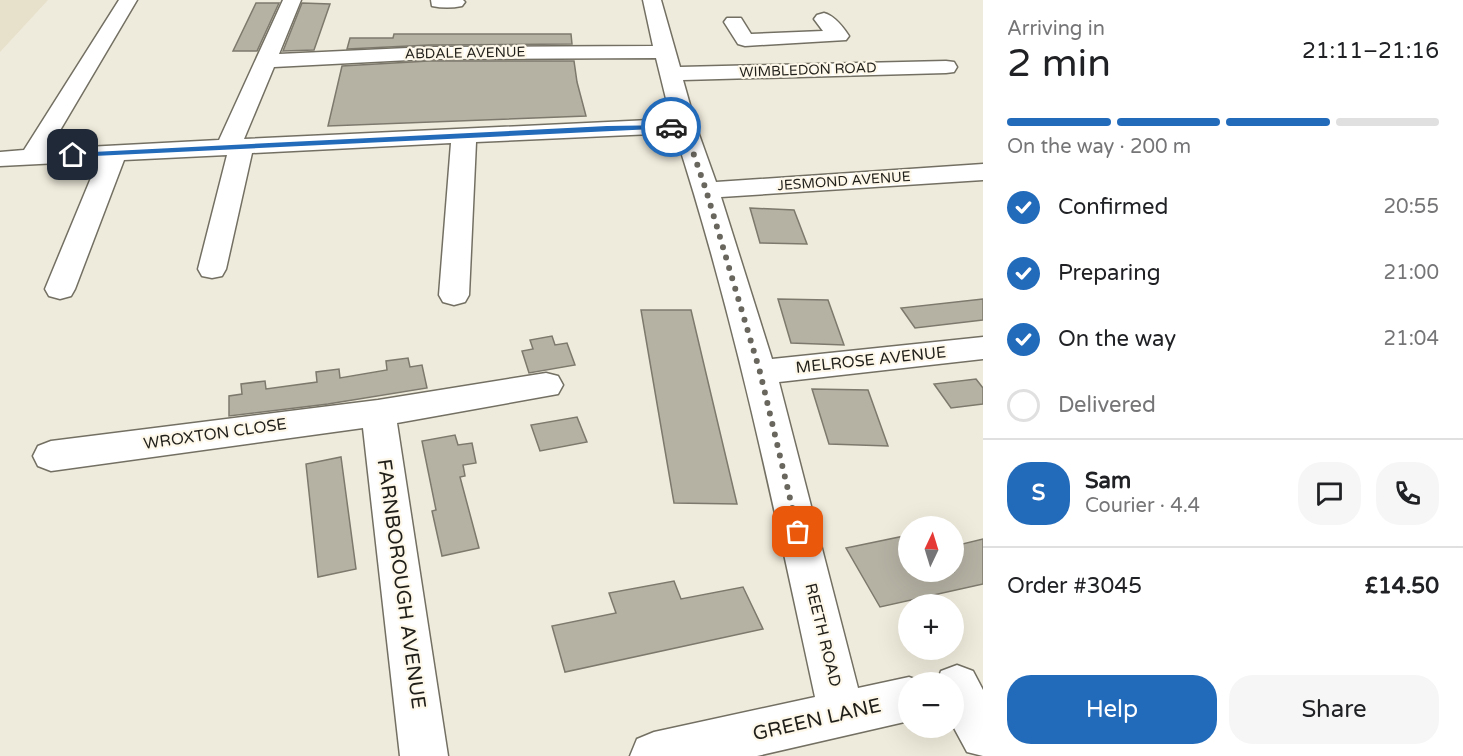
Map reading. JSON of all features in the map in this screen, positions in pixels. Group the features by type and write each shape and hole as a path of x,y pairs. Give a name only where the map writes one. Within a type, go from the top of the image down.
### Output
{"street":[{"path":"32,158 128,0"},
{"path":"212,269 235,146 266,61 292,0"},
{"name":"REETH ROAD","path":"652,0 684,126 706,190 760,372 842,715"},
{"path":"734,22 745,40 839,36 824,18"},
{"path":"794,39 815,70"},
{"name":"ABDALE AVENUE","path":"266,61 429,53 667,63"},
{"name":"WIMBLEDON ROAD","path":"667,63 815,70 946,67"},
{"path":"0,159 684,126"},
{"path":"454,295 464,135"},
{"path":"60,289 114,153"},
{"name":"JESMOND AVENUE","path":"706,190 983,172"},
{"name":"MELROSE AVENUE","path":"760,372 983,348"},
{"name":"WROXTON CLOSE","path":"51,456 378,412 546,385"},
{"name":"FARNBOROUGH AVENUE","path":"378,412 424,756"},
{"path":"965,686 983,736"},
{"name":"GREEN LANE","path":"654,756 898,702"}],"shaded area":[{"path":"0,0 48,0 0,52"}],"building":[{"path":"256,3 279,3 257,51 233,51"},
{"path":"302,3 330,4 314,50 283,51"},
{"path":"394,34 571,34 572,44 429,45 347,49 350,38 393,38"},
{"path":"429,61 574,61 586,116 328,126 342,66"},
{"path":"750,208 794,210 807,244 760,243"},
{"path":"778,299 828,300 844,345 791,343"},
{"path":"983,299 983,320 915,328 901,308"},
{"path":"641,310 691,310 737,504 674,503"},
{"path":"552,336 555,345 567,343 575,365 529,373 522,351 533,349 530,340"},
{"path":"408,358 410,367 422,365 427,388 328,404 229,416 229,396 242,394 241,384 265,381 266,389 317,382 316,372 339,369 340,378 387,370 386,361"},
{"path":"976,379 983,388 983,404 951,408 934,384"},
{"path":"812,389 868,390 888,446 829,444"},
{"path":"577,417 587,442 540,451 531,425"},
{"path":"455,435 458,445 472,443 476,463 463,465 465,476 460,477 479,548 442,556 432,511 436,510 422,441"},
{"path":"341,457 356,569 318,577 306,464"},
{"path":"898,537 898,582 964,582 964,544 983,539 983,584 938,594 898,594 898,603 880,607 846,548"},
{"path":"674,581 681,599 743,587 763,629 565,672 552,626 616,613 609,593"}],"way so far":[{"path":"671,127 684,126 706,190 760,372 798,532"}],"route":[{"path":"73,155 607,128 671,127"}]}
